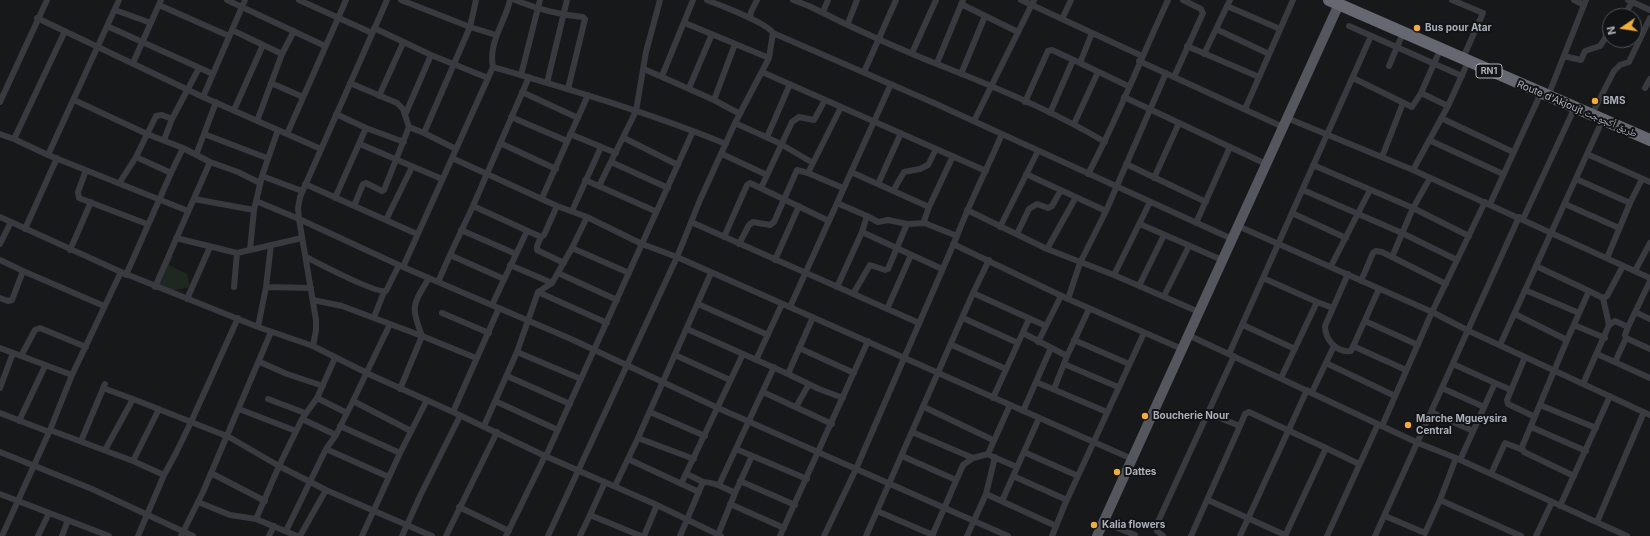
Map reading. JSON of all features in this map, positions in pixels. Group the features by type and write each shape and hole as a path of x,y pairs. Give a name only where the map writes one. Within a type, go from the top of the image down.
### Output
{"highway":[{"name":"Route d'Akjoujt طريق أكجوجت","path":"1334,2 1465,61 1650,140"}],"main road":[{"path":"1097,536 1285,122 1334,2"}],"street":[{"path":"0,102 37,18 47,0"},
{"path":"48,155 119,0"},
{"path":"226,0 242,6 325,46"},
{"path":"203,97 245,0"},
{"path":"299,0 338,18 373,30 488,78"},
{"path":"287,134 346,0"},
{"path":"313,346 316,330 313,300 298,208 302,191 387,0"},
{"path":"401,0 470,27 496,35"},
{"path":"424,133 455,65 470,27 476,0"},
{"path":"374,317 384,292 401,266 418,234 493,67 491,52 510,0"},
{"path":"515,0 538,9 564,15 583,17 585,19 568,89"},
{"path":"521,75 540,0"},
{"path":"547,83 567,0"},
{"path":"599,186 636,111 660,0"},
{"path":"662,76 685,23 693,0"},
{"path":"707,0 717,2 750,18 771,30 773,33 974,121 1232,239"},
{"path":"750,18 751,12 757,0"},
{"path":"822,12 828,0"},
{"path":"848,24 857,0"},
{"path":"864,72 880,39 896,0"},
{"path":"912,53 936,0"},
{"path":"1021,0 1033,3 1062,19 1092,32 1166,73 1245,110 1327,135 1413,170 1521,218 1607,258 1650,280 1628,327 1625,335 1626,338 1615,362"},
{"path":"1062,19 1071,0"},
{"path":"1088,174 1105,142 1140,58 1168,0"},
{"path":"1174,76 1203,11 1183,0"},
{"path":"1245,110 1293,0"},
{"path":"1413,170 1448,106 1462,76 1465,61 1483,13 1452,0"},
{"path":"1327,536 1359,464 1394,396 1457,260 1564,56 1585,2 1574,0"},
{"path":"797,1 912,53 991,85 1074,124 1105,142"},
{"path":"1630,1 1650,10"},
{"path":"133,63 160,2 229,36"},
{"path":"937,63 962,2 985,16 1018,32"},
{"path":"974,121 1033,3"},
{"path":"1204,54 1228,3 1280,29"},
{"path":"115,10 151,23"},
{"path":"962,74 985,16"},
{"path":"37,18 203,97 321,149"},
{"path":"1592,114 1614,71 1620,65 1629,62 1650,18"},
{"path":"685,23 769,58"},
{"path":"107,26 213,74"},
{"path":"1349,26 1462,76"},
{"path":"1216,29 1269,54"},
{"path":"14,139 65,30"},
{"path":"232,30 282,54"},
{"path":"256,121 282,54 294,31"},
{"path":"1080,63 1092,32"},
{"path":"548,536 677,257 736,122 769,58 773,33"},
{"path":"1389,66 1403,33"},
{"path":"688,88 712,34"},
{"path":"1164,536 1157,531 1156,526 1207,413 1242,325 1371,36"},
{"path":"379,96 403,42"},
{"path":"1564,56 1581,60 1586,51 1600,46 1602,43"},
{"path":"234,110 263,44"},
{"path":"714,100 735,44"},
{"path":"1187,46 1259,77"},
{"path":"1025,102 1048,51 1052,50 1128,86"},
{"path":"1353,78 1412,107 1421,93 1440,50"},
{"path":"405,115 431,55"},
{"path":"1050,113 1073,60"},
{"path":"493,67 588,95 693,131 726,144"},
{"path":"164,140 172,119 199,68"},
{"path":"644,69 714,100 740,114"},
{"path":"762,72 986,171"},
{"path":"1074,124 1098,72"},
{"path":"1068,299 1080,263 1106,211 1166,73"},
{"path":"438,282 529,77"},
{"path":"1646,88 1650,79"},
{"path":"271,83 303,96"},
{"path":"350,83 396,103 403,109 409,127 384,190 382,191 364,183 354,206"},
{"path":"767,137 790,84"},
{"path":"790,307 891,84"},
{"path":"522,92 578,118"},
{"path":"1421,93 1448,106"},
{"path":"542,198 588,95"},
{"path":"1124,97 1266,164"},
{"path":"74,100 210,162 302,191"},
{"path":"761,188 794,120 802,117 814,120 825,100"},
{"path":"196,155 216,102"},
{"path":"1382,158 1403,103"},
{"path":"808,173 841,107"},
{"path":"1375,536 1521,218 1575,107"},
{"path":"336,114 366,128 404,142"},
{"path":"120,182 136,157 157,115 162,115 172,119"},
{"path":"511,117 567,141"},
{"path":"1441,118 1513,152"},
{"path":"1500,345 1603,119"},
{"path":"736,122 782,144 813,163"},
{"path":"1154,178 1179,123"},
{"path":"409,127 456,149"},
{"path":"335,198 366,128"},
{"path":"250,250 254,210 261,179 267,158 278,130"},
{"path":"459,507 507,533 558,430 642,244 655,211 668,188 693,131"},
{"path":"878,184 901,133"},
{"path":"0,134 48,155 120,182 188,211"},
{"path":"204,134 267,158"},
{"path":"570,134 616,153"},
{"path":"824,536 856,469 967,210 1002,134"},
{"path":"624,138 678,165"},
{"path":"1429,140 1503,174"},
{"path":"500,143 556,168"},
{"path":"360,144 442,179"},
{"path":"572,211 601,147"},
{"path":"1196,223 1230,147"},
{"path":"2,536 50,431 72,375 104,306 123,273 182,148"},
{"path":"893,191 904,172 920,169 928,165 936,149"},
{"path":"1000,227 1038,151"},
{"path":"722,154 767,175"},
{"path":"1587,154 1650,182"},
{"path":"925,223 924,220 929,207 953,156"},
{"path":"136,157 171,173"},
{"path":"25,229 56,158"},
{"path":"452,158 557,206 587,217 642,244 677,257 1132,459"},
{"path":"155,287 210,162"},
{"path":"611,162 668,188"},
{"path":"1126,164 1206,202"},
{"path":"1313,165 1413,208 1469,236"},
{"path":"386,220 412,167"},
{"path":"86,170 78,195 79,198 147,224"},
{"path":"740,244 752,222 770,225 773,223 796,171 798,170 808,173 844,188"},
{"path":"851,172 929,207"},
{"path":"1026,174 1106,211"},
{"path":"1392,257 1413,208 1430,178"},
{"path":"1607,258 1642,178"},
{"path":"1576,179 1630,203"},
{"path":"586,180 655,211"},
{"path":"724,237 747,185 750,183 829,221"},
{"path":"305,184 418,234"},
{"path":"1017,234 1031,206 1037,204 1051,208 1061,190"},
{"path":"1302,190 1402,233 1457,260"},
{"path":"1331,266 1370,190"},
{"path":"1047,249 1076,197"},
{"path":"194,198 254,210"},
{"path":"70,250 91,202"},
{"path":"256,202 299,219 401,266 527,320 749,422 1008,536"},
{"path":"837,202 878,222 888,220 907,224 925,223 957,236"},
{"path":"1114,275 1150,202"},
{"path":"1565,204 1619,228"},
{"path":"473,206 540,237"},
{"path":"557,206 544,234 540,237 537,250 564,263"},
{"path":"775,260 799,206"},
{"path":"967,210 1047,249 1114,275 1199,312"},
{"path":"1292,213 1346,238"},
{"path":"837,287 862,232 867,216"},
{"path":"0,217 70,250 155,287 271,332 313,346 365,373 484,426 545,456 657,504 686,520 719,535 730,504 752,456"},
{"path":"484,426 517,352 538,292 552,283 572,248 587,217"},
{"path":"0,244 11,222"},
{"path":"691,222 919,323"},
{"path":"853,294 871,264 887,270 907,224"},
{"path":"1140,224 1222,260"},
{"path":"1238,226 1432,312 1469,331 1647,413 1597,522"},
{"path":"461,230 516,254"},
{"path":"492,305 510,264 527,231"},
{"path":"862,232 942,269"},
{"path":"1140,286 1164,235"},
{"path":"176,238 237,253 302,238"},
{"path":"1635,272 1650,242"},
{"path":"953,244 989,260 1061,296 1182,349"},
{"path":"258,327 266,287 271,245"},
{"path":"1164,296 1189,246"},
{"path":"187,299 210,247"},
{"path":"572,248 629,273"},
{"path":"1362,280 1373,253 1376,251 1382,252 1446,284"},
{"path":"234,287 237,253"},
{"path":"886,309 911,254"},
{"path":"450,255 504,279"},
{"path":"306,256 365,286 384,292"},
{"path":"0,260 104,306"},
{"path":"867,536 952,345 973,293 989,260"},
{"path":"510,264 552,283"},
{"path":"1536,266 1603,298"},
{"path":"1603,298 1607,296 1623,266"},
{"path":"0,298 8,301 12,300 23,271"},
{"path":"558,273 617,300"},
{"path":"615,486 650,412 711,273"},
{"path":"1348,274 1325,326 1325,334 1334,346 1348,352 1351,351 1379,289"},
{"path":"400,389 422,336 416,322 414,304 429,278"},
{"path":"1263,278 1333,308"},
{"path":"266,287 311,288"},
{"path":"1525,290 1579,313"},
{"path":"1523,450 1554,370 1589,291"},
{"path":"538,292 607,323"},
{"path":"973,293 1046,326"},
{"path":"1038,342 1061,296"},
{"path":"1583,384 1598,354 1609,325 1603,298"},
{"path":"313,300 342,306 374,317 476,358"},
{"path":"1281,378 1317,302"},
{"path":"698,304 768,335"},
{"path":"756,360 782,304"},
{"path":"453,412 499,308"},
{"path":"1054,389 1089,308"},
{"path":"1635,312 1650,319"},
{"path":"442,313 489,333"},
{"path":"1514,314 1567,340"},
{"path":"788,374 812,317"},
{"path":"138,536 164,475 191,422 238,318"},
{"path":"963,318 1018,343"},
{"path":"993,398 1029,319"},
{"path":"1365,321 1418,345"},
{"path":"1609,325 1615,321 1628,327"},
{"path":"286,531 326,449 336,435 390,324"},
{"path":"1242,325 1295,349"},
{"path":"1574,325 1605,338"},
{"path":"21,356 38,328 86,347"},
{"path":"687,329 774,367 808,384 843,398"},
{"path":"182,534 227,437 260,362 271,332"},
{"path":"1023,333 1067,356"},
{"path":"1052,536 1118,387 1144,333"},
{"path":"1188,335 1418,443 1458,459 1628,536"},
{"path":"1626,338 1650,349"},
{"path":"1074,340 1129,364"},
{"path":"780,536 832,424 868,341"},
{"path":"952,345 1006,369"},
{"path":"1240,536 1289,430 1334,346"},
{"path":"1354,346 1406,370"},
{"path":"0,348 72,375"},
{"path":"799,348 854,373"},
{"path":"1023,411 1051,348"},
{"path":"517,352 581,379"},
{"path":"0,388 13,353"},
{"path":"682,484 743,354"},
{"path":"1598,354 1650,378"},
{"path":"675,355 730,380"},
{"path":"1525,357 1507,400 1508,404 1535,417"},
{"path":"256,519 296,430 317,398 335,358"},
{"path":"260,362 287,374 323,386"},
{"path":"1326,363 1394,396"},
{"path":"1064,364 1118,387"},
{"path":"1453,364 1511,390"},
{"path":"19,421 45,366"},
{"path":"719,485 774,367"},
{"path":"507,376 570,404"},
{"path":"1036,382 1107,412"},
{"path":"1425,533 1458,459 1473,431 1495,383"},
{"path":"796,407 808,384"},
{"path":"81,441 104,386 227,437 326,490 432,536"},
{"path":"1442,388 1484,406"},
{"path":"763,392 832,424"},
{"path":"1560,506 1610,396"},
{"path":"317,398 347,413"},
{"path":"105,450 133,399"},
{"path":"268,399 304,416 336,435"},
{"path":"362,536 400,453 427,400"},
{"path":"353,401 411,431"},
{"path":"495,401 558,430"},
{"path":"988,454 1010,405"},
{"path":"1540,405 1596,428"},
{"path":"924,407 993,440"},
{"path":"133,461 159,409"},
{"path":"239,409 296,430"},
{"path":"650,412 705,436"},
{"path":"1191,536 1245,414 1249,412 1359,464"},
{"path":"1431,412 1473,431"},
{"path":"0,413 19,421 105,450 164,475"},
{"path":"1207,413 1240,426"},
{"path":"402,536 460,416"},
{"path":"1002,501 1039,418"},
{"path":"340,426 400,453"},
{"path":"1531,427 1586,451"},
{"path":"446,536 497,432"},
{"path":"912,432 973,458"},
{"path":"638,438 694,459"},
{"path":"1491,474 1505,443 1523,450 1574,476"},
{"path":"1208,500 1285,536 1326,448"},
{"path":"326,449 389,477"},
{"path":"736,449 807,479"},
{"path":"0,452 34,465 148,515 182,534 193,536"},
{"path":"1024,452 1078,476"},
{"path":"877,511 932,536 963,465 973,458 988,454 1017,467"},
{"path":"902,456 956,480"},
{"path":"967,536 986,494 995,457"},
{"path":"628,459 698,492"},
{"path":"211,473 265,501"},
{"path":"687,474 703,482 710,482 719,485 735,493"},
{"path":"1013,476 1067,500"},
{"path":"740,481 795,505"},
{"path":"580,536 605,482"},
{"path":"680,536 703,482"},
{"path":"300,536 326,490"},
{"path":"0,494 106,535"},
{"path":"986,494 1056,526"},
{"path":"1440,500 1522,536"},
{"path":"198,502 230,515 256,519 297,536"},
{"path":"1536,536 1552,502"},
{"path":"644,536 657,504"},
{"path":"730,504 784,528"},
{"path":"38,536 49,512"},
{"path":"590,515 641,536"},
{"path":"1384,516 1432,536"},
{"path":"62,536 68,520"},
{"path":"1103,522 1135,535"},
{"path":"269,536 274,526"}],"shaded area":[{"path":"171,255 173,256 169,265 187,274 190,287 170,291 158,287"}],"place":[{"name":"Bus pour Atar","path":"1417,28"},
{"name":"BMS","path":"1595,101"},
{"name":"Boucherie Nour","path":"1145,416"},
{"name":"Marche Mgueysira Central","path":"1408,425"},
{"name":"Dattes","path":"1117,472"},
{"name":"Kalia flowers","path":"1094,525"}]}
